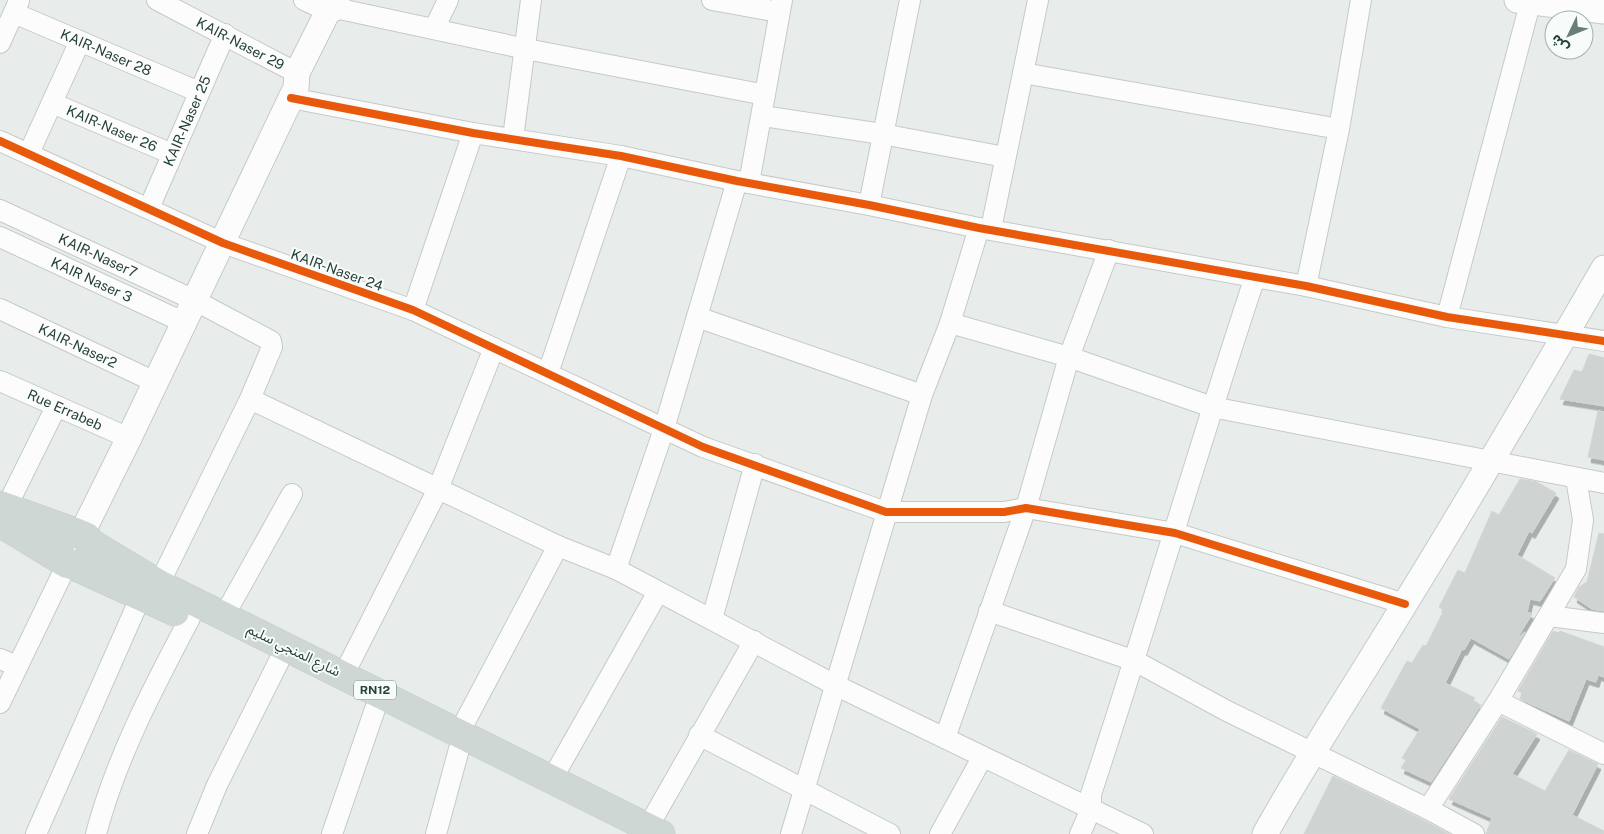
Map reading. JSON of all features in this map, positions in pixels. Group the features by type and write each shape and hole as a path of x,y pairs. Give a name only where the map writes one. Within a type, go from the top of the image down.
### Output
{"main road":[{"name":"شارع المنجي سليم","path":"2,512 82,536 150,590 190,618 375,709 459,741 552,780 645,832"},
{"name":"شارع المنجي سليم","path":"2,512 68,564 224,616 344,674 459,741 645,832"},
{"path":"68,564 86,562 92,550 82,536"}],"street":[{"name":"KAIR-Naser 29","path":"157,0 297,73"},
{"path":"304,0 526,49 765,95"},
{"path":"434,29 448,0"},
{"path":"512,138 526,49 531,0"},
{"path":"616,569 664,428 697,317 743,182 762,116 780,6 712,0"},
{"path":"869,205 910,0"},
{"path":"791,834 922,395 985,228 1005,157 1038,0"},
{"path":"1306,286 1339,129 1361,0"},
{"path":"1447,317 1526,1 1604,11"},
{"path":"0,43 17,6"},
{"name":"KAIR-Naser 28","path":"17,6 80,41 199,92"},
{"path":"82,536 296,88 297,73 333,6"},
{"name":"KAIR-Naser 25","path":"149,208 225,34"},
{"path":"29,153 80,41"},
{"path":"1023,73 1339,129"},
{"path":"291,98 473,133 621,156 743,182 985,228 1306,286 1447,317 1604,342"},
{"name":"KAIR-Naser 26","path":"52,104 172,154"},
{"path":"762,116 882,134 1005,157"},
{"path":"413,310 473,133"},
{"name":"KAIR-Naser 24","path":"0,141 223,243 413,310 703,448 755,464 886,512"},
{"path":"548,373 621,156"},
{"name":"KAIR-Naser7","path":"0,210 194,300 271,341 272,346 250,399"},
{"name":"KAIR Naser 3","path":"0,237 183,322"},
{"path":"945,738 1026,508 1069,357 1109,250"},
{"path":"1264,834 1311,752 1405,604 1490,463 1604,268"},
{"path":"1080,834 1091,809 1091,794 1135,661 1212,407 1255,277"},
{"name":"KAIR-Naser2","path":"0,309 155,382"},
{"path":"697,317 922,395"},
{"path":"950,323 1069,357 1212,407 1490,463 1604,483"},
{"path":"344,674 438,489 494,348"},
{"name":"Rue Errabeb","path":"0,382 129,438"},
{"path":"36,834 150,590 250,399 558,546 616,569 835,685 982,758 1143,834"},
{"path":"2,512 56,407"},
{"path":"712,619 755,464"},
{"path":"1428,809 1498,701 1550,616 1576,569 1583,520 1576,478"},
{"path":"224,616 292,494"},
{"path":"886,512 1004,512 1026,508 1175,533 1405,604"},
{"path":"436,834 459,741 558,546"},
{"path":"0,703 8,663 68,564"},
{"path":"552,780 658,592"},
{"path":"989,611 1135,661 1227,711 1428,809 1474,834"},
{"path":"1550,616 1604,623"},
{"path":"96,834 109,790 127,744 190,618"},
{"path":"645,832 754,641"},
{"path":"197,834 217,785 279,661"},
{"path":"1498,701 1604,754"},
{"path":"332,834 375,709"},
{"path":"699,735 890,834"},
{"path":"940,834 982,758"}],"building":[{"path":"1589,354 1604,358 1604,406 1560,399 1574,370 1582,372"},
{"path":"1598,411 1604,412 1604,460 1588,457"},
{"path":"1520,479 1537,482 1556,493 1532,533 1529,531 1517,555 1555,578 1540,601 1530,599 1527,612 1532,614 1516,640 1525,632 1509,659 1471,638 1464,650 1462,649 1445,683 1475,698 1473,701 1481,705 1431,782 1401,768 1406,760 1402,758 1420,729 1381,708 1407,661 1412,663 1423,645 1426,646 1444,610 1439,607 1458,570 1465,573 1492,511 1499,515"},
{"path":"1599,533 1604,534 1604,611 1592,609 1574,597 1579,587 1587,582"},
{"path":"1553,631 1559,633 1560,631 1604,647 1604,677 1598,675 1596,682 1586,679 1569,721 1520,699 1522,693 1518,691"},
{"path":"1502,717 1537,734 1512,774 1545,791 1569,750 1598,764 1572,815 1604,831 1604,834 1486,834 1492,818 1449,799"},
{"path":"1333,776 1423,820 1449,834 1304,834"}],"cycle path":[{"path":"291,98 473,133 621,156 737,181 869,205 979,228 1306,286 1447,317 1604,341"},
{"path":"0,141 223,243 413,310 703,447 886,512 1004,512 1026,508 1175,533 1405,604"}]}
